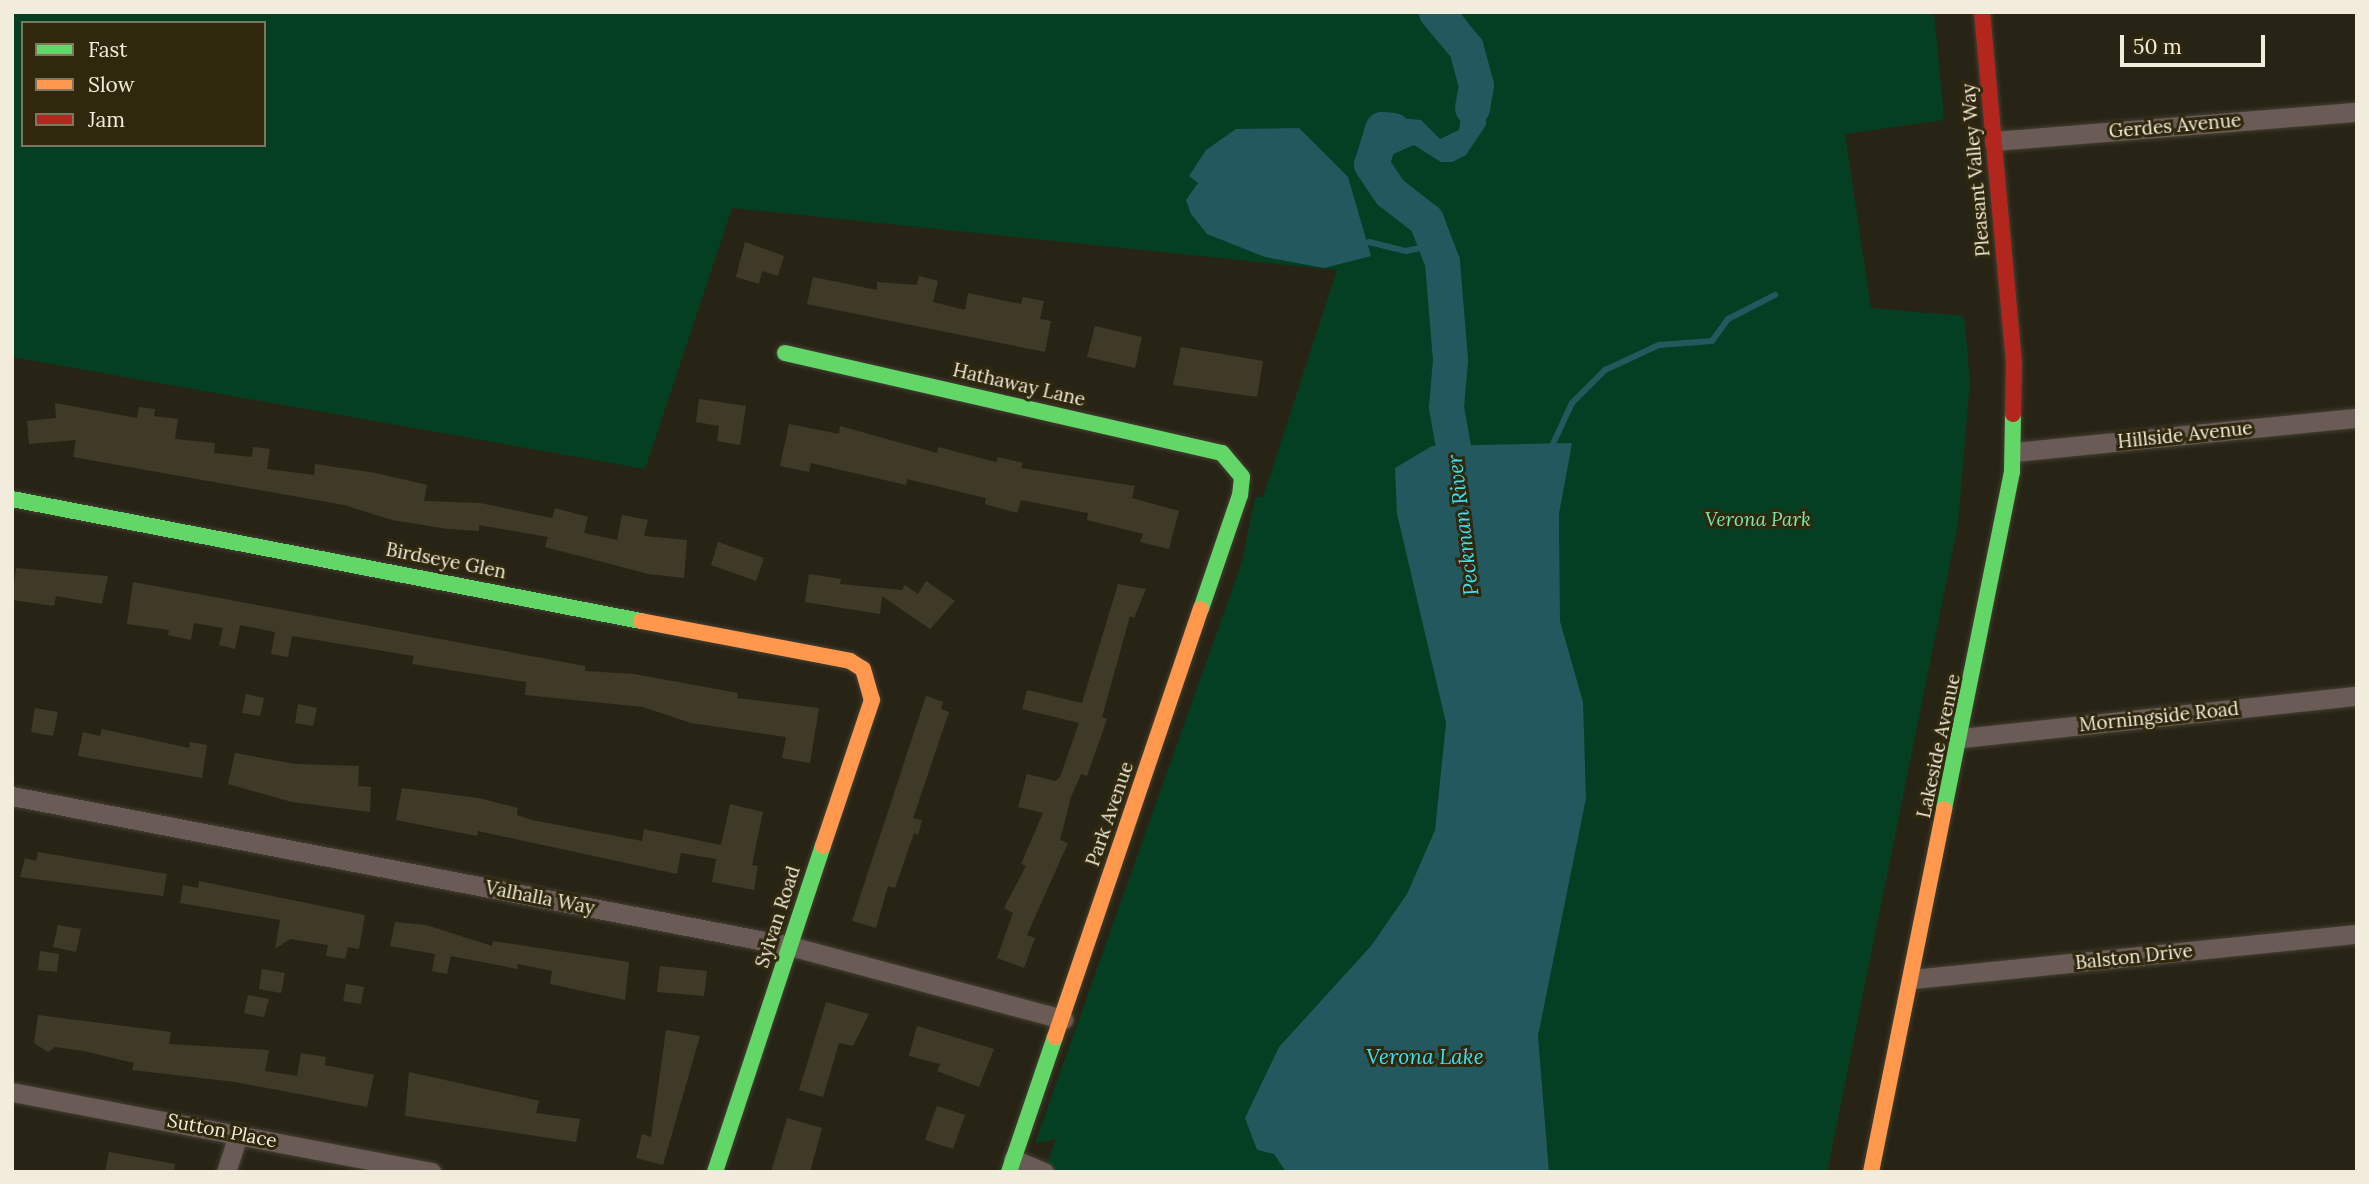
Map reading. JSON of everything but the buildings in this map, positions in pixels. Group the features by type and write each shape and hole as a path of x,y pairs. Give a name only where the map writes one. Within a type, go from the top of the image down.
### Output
{"street":[{"name":"Pleasant Valley Way","path":"1982,12 2011,324"},
{"name":"Gerdes Avenue","path":"1994,141 2357,111"},
{"name":"Lakeside Avenue","path":"1871,1172 2004,530 2014,452 2011,324"},
{"name":"Hathaway Lane","path":"785,353 1222,453 1238,468"},
{"name":"Hillside Avenue","path":"2014,452 2357,418"},
{"name":"Park Avenue","path":"1011,1165 1240,495 1238,468"},
{"name":"Birdseye Glen","path":"12,499 850,661 867,675"},
{"name":"Sylvan Road","path":"715,1172 872,700 867,675"},
{"name":"Morningside Road","path":"1962,738 2357,696"},
{"name":"Valhalla Way","path":"12,796 790,946 1063,1019"},
{"name":"Balston Drive","path":"1912,979 2357,934"},
{"name":"Sutton Place","path":"12,1092 431,1172"},
{"path":"226,1172 238,1134"},
{"path":"1011,1165 1044,1172"}],"green space":[{"name":"Verona Park","path":"12,12 1934,12 1944,120 1845,134 1871,308 1964,316 1970,381 1958,524 1827,1172 1549,1172 1538,1036 1559,919 1583,702 1560,622 1559,514 1571,443 1397,514 1446,723 1435,830 1407,894 1372,946 1279,1047 1245,1118 1257,1150 1274,1154 1286,1172 1044,1172 1056,1139 1035,1143 1242,562 1255,497 1263,497 1337,270 732,208 645,469 12,357"}],"water":[{"path":"1427,12 1460,12 1474,32 1485,58 1486,125 1466,155 1452,162 1441,162 1414,145 1366,166 1362,152 1367,133 1390,117 1421,120 1440,139 1459,130 1470,52"},
{"path":"1299,128 1348,177 1371,256 1324,268 1265,257 1207,234 1191,214 1186,200 1198,183 1189,176 1206,150 1236,129"},
{"name":"Verona Lake","path":"1572,443 1559,514 1560,621 1583,702 1586,798 1538,1036 1549,1172 1286,1172 1274,1154 1257,1150 1245,1118 1279,1047 1371,946 1407,894 1435,830 1446,723 1397,514 1395,468 1432,446"}],"waterway":[{"name":"Peckman River","path":"1436,12 1466,48 1476,85 1472,108"},
{"name":"Peckman River","path":"1393,130 1382,129 1371,164 1390,192 1426,220 1442,262 1450,360 1446,407 1461,492"},
{"path":"1369,242 1406,251 1435,245"},
{"path":"1551,448 1572,403 1605,370 1659,345 1712,341 1728,319 1775,295"}],"traffic: fast":[{"path":"785,353 1222,453 1242,477 1240,495 1201,609"},
{"path":"1944,809 2012,472 2013,414"},
{"path":"12,499 641,621"},
{"path":"715,1172 823,846"},
{"path":"1009,1172 1055,1037"}],"traffic: slow":[{"path":"1055,1037 1201,609"},
{"path":"641,621 850,661 863,669 872,700 823,846"},
{"path":"1871,1172 1944,809"}],"traffic: jam":[{"path":"1982,12 2014,362 2013,414"}]}
